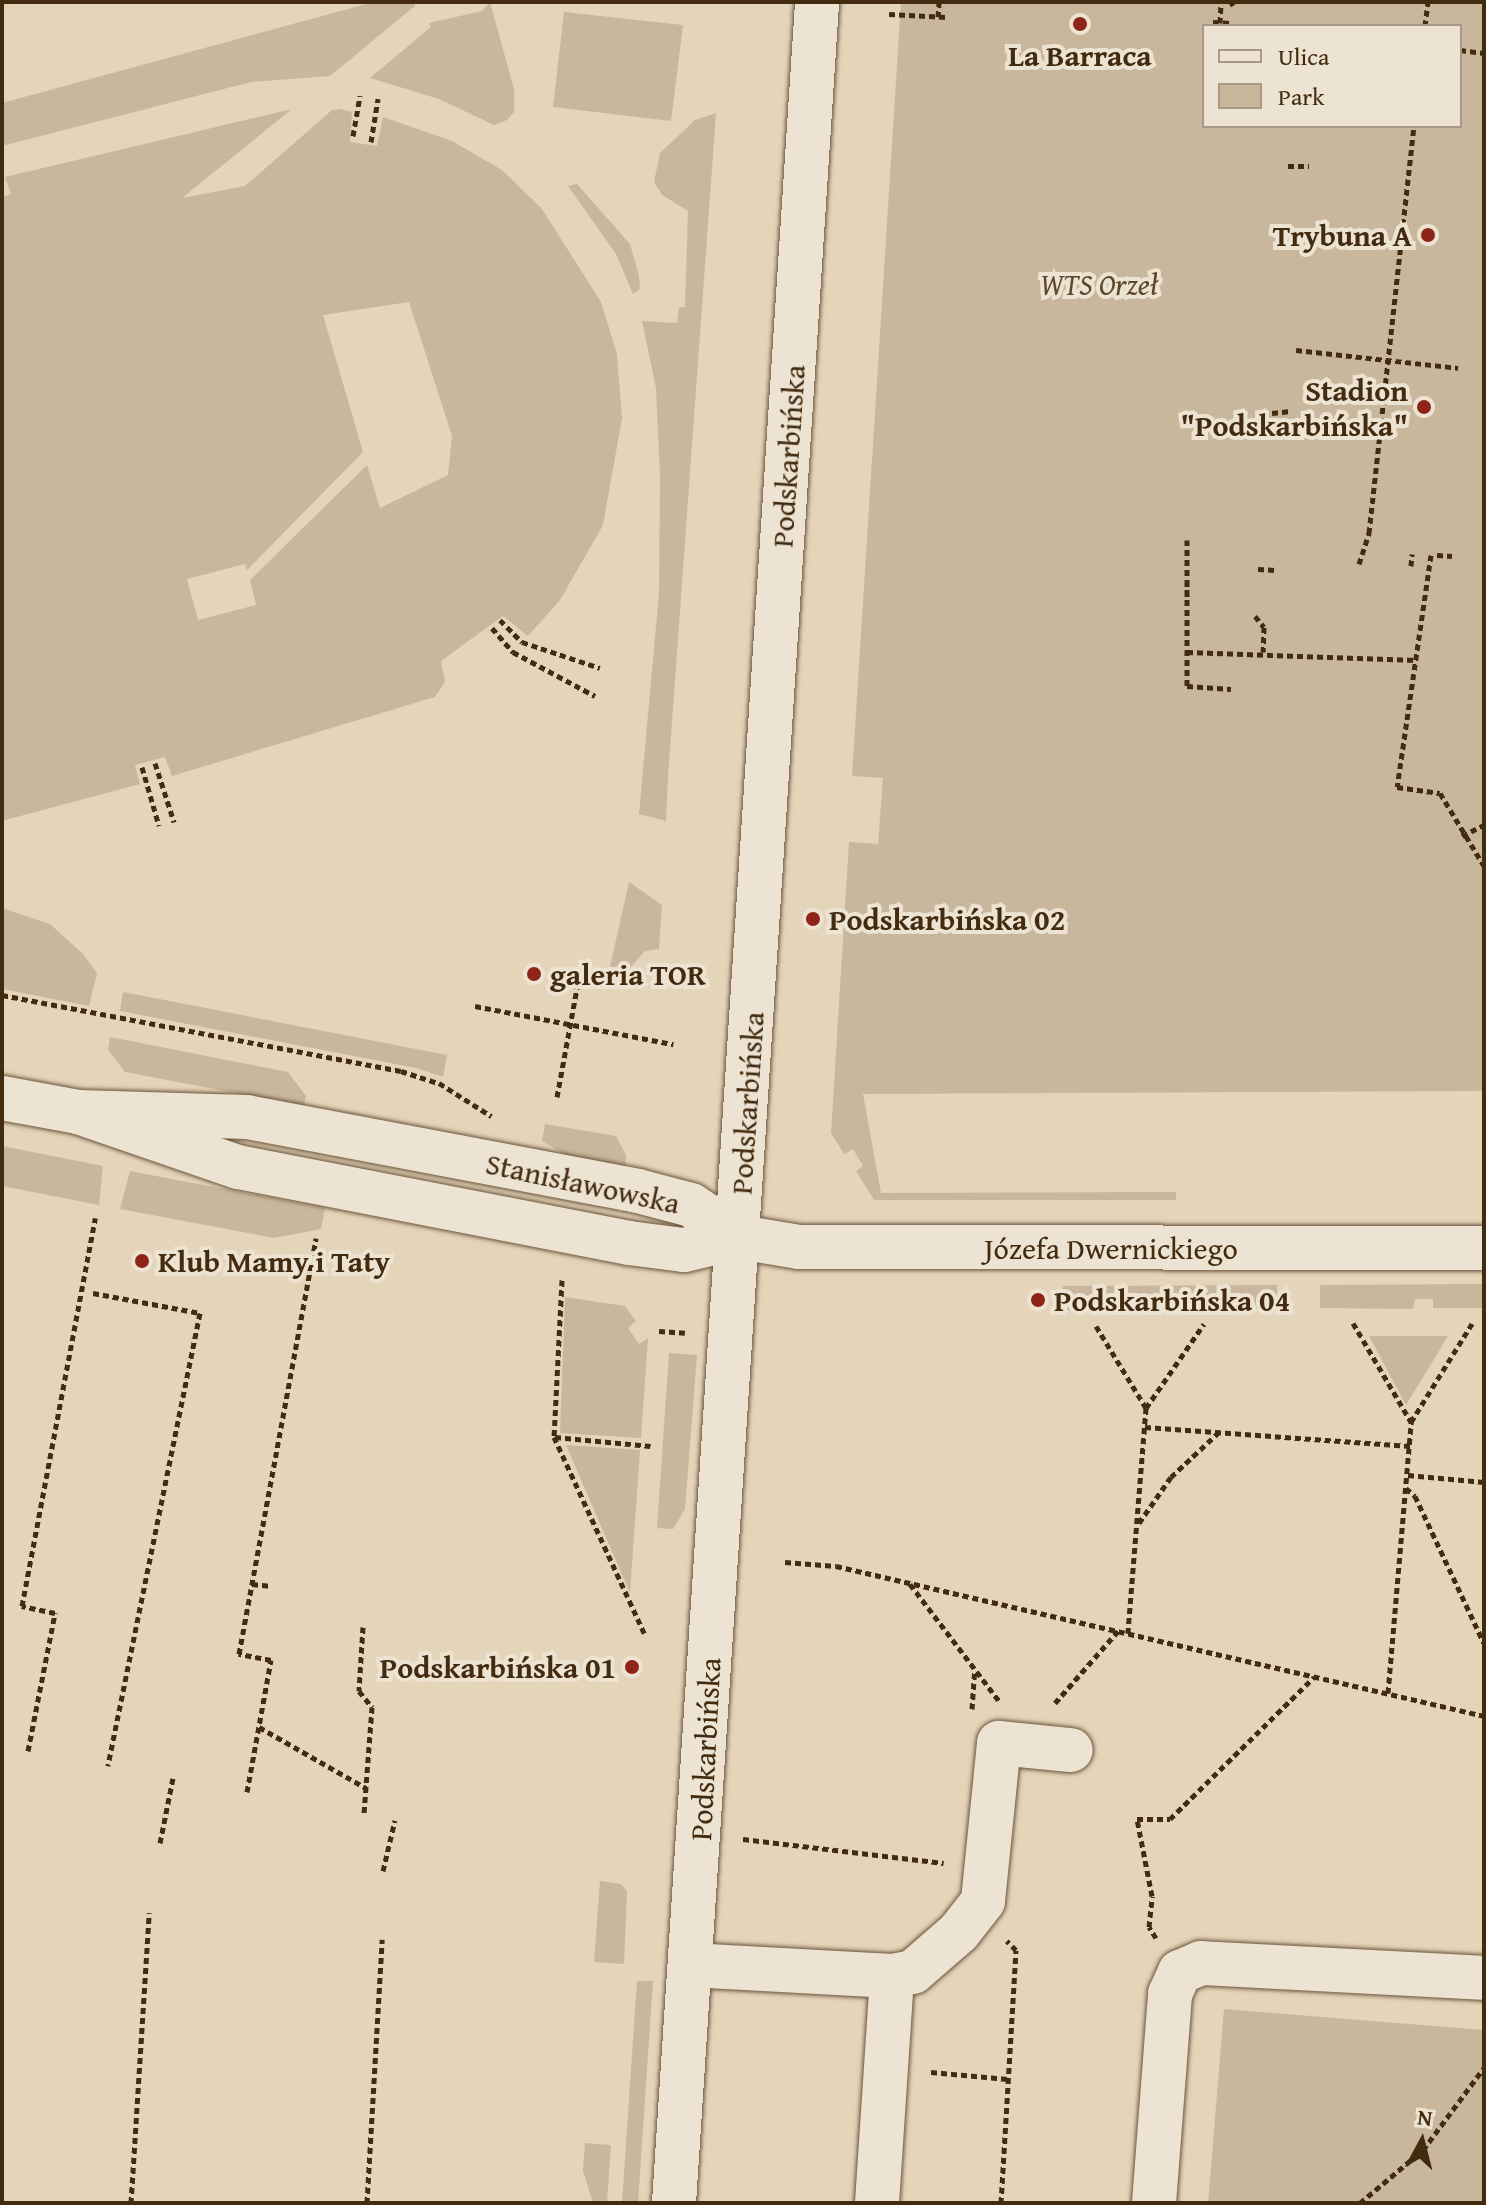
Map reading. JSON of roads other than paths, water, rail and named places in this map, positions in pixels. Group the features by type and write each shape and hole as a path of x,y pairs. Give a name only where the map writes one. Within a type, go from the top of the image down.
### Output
{"street":[{"name":"Podskarbińska","path":"674,2203 817,2"},
{"name":"Stanisławowska","path":"2,1098 78,1112 228,1114 638,1191 691,1205 739,1237"},
{"name":"Józefa Dwernickiego","path":"739,1237 834,1249 1484,1248"},
{"path":"690,1965 892,1976 925,1964 979,1911 989,1867 999,1743 1071,1750"},
{"path":"1154,2203 1170,1994 1180,1972 1201,1963 1484,1978"},
{"path":"877,2203 892,1976"}],"place":[{"name":"La Barraca","path":"1080,24"},
{"name":"Trybuna A","path":"1428,235"},
{"name":"Stadion \"Podskarbińska\"","path":"1424,407"},
{"name":"Podskarbińska 02","path":"813,919"},
{"name":"galeria TOR","path":"534,974"},
{"name":"Klub Mamy i Taty","path":"142,1261"},
{"name":"Podskarbińska 04","path":"1038,1300"},
{"name":"Podskarbińska 01","path":"632,1667"}],"park label":[{"name":"WTS Orzeł","path":"1099,284"}]}
